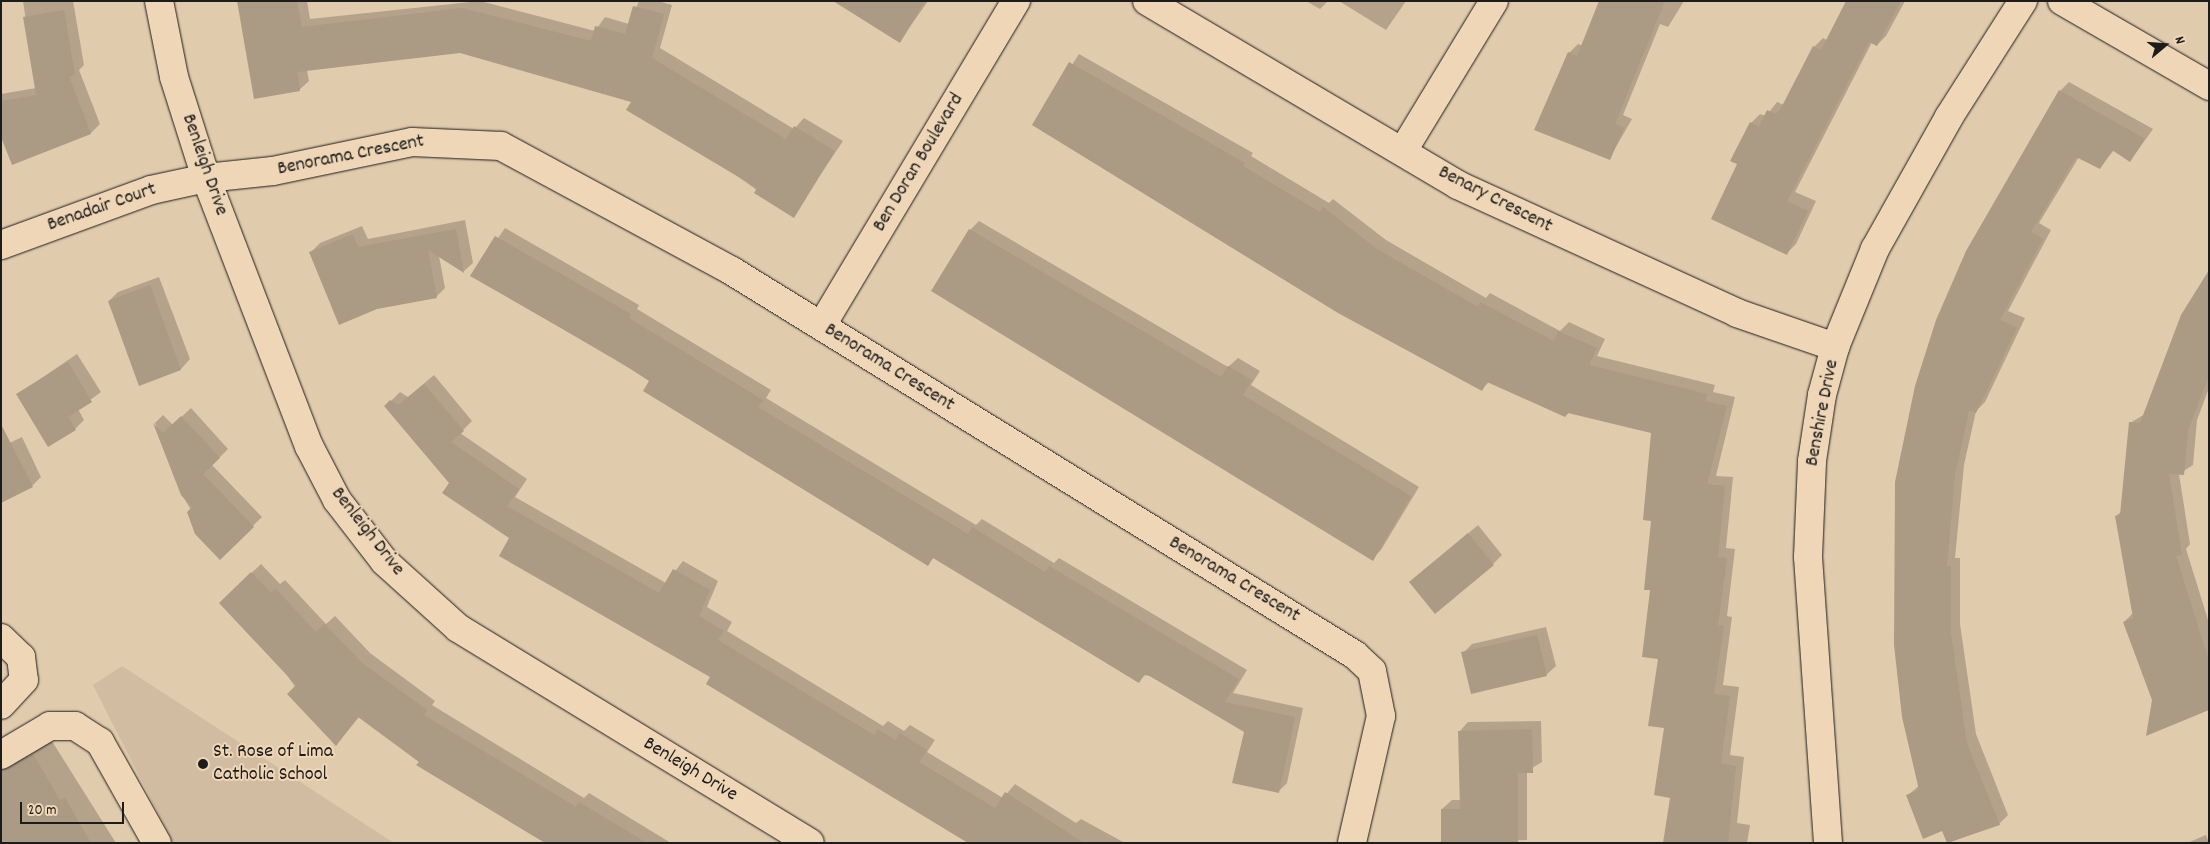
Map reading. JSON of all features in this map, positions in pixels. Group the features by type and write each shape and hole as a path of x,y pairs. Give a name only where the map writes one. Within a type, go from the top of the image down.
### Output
{"street":[{"name":"Benleigh Drive","path":"159,1 174,78 206,178 309,446 337,500 385,562 458,628 810,843"},
{"name":"Ben Doran Boulevard","path":"822,325 1016,1"},
{"name":"Benary Crescent","path":"1147,1 1404,149 1458,185 1583,246 1737,313 1835,347"},
{"path":"1404,149 1494,1"},
{"name":"Benshire Drive","path":"1828,843 1808,557 1812,461 1822,395 1835,347 1903,196 2023,1"},
{"path":"2062,1 2209,86"},
{"name":"Benorama Crescent","path":"206,178 273,171 412,142 501,146 564,176 822,325 1355,654 1372,672 1381,716 1352,843"},
{"name":"Benadair Court","path":"1,246 151,190 206,178"},
{"path":"1,638 21,656 24,680 1,705"},
{"path":"1,755 50,726 75,726 100,742 157,843"}],"shaded area":[{"name":"St. Rose of Lima Catholic School","path":"122,666 394,843 173,843 93,685"}],"building":[{"path":"237,1 297,1 302,27 462,8 591,41 595,26 625,34 633,6 664,14 652,58 786,139 794,126 835,151 794,218 754,193 757,188 626,110 631,102 460,53 297,72 300,91 254,99"},
{"path":"833,1 925,1 900,43"},
{"path":"1599,1 1665,1 1615,124 1624,128 1610,160 1534,130 1568,52 1577,56"},
{"path":"1846,1 1901,1 1877,46 1869,42 1787,201 1808,211 1787,255 1711,219 1737,164 1730,161 1750,122 1759,127 1767,110 1776,114 1781,108 1813,46 1821,50"},
{"path":"64,10 75,75 69,76 91,134 12,165 1,137 1,101 36,95 23,17"},
{"path":"1069,62 1245,163 1243,166 1320,212 1323,207 1377,249 1478,307 1480,302 1554,341 1558,331 1597,348 1589,365 1707,394 1705,401 1727,406 1707,484 1725,486 1718,557 1727,558 1718,625 1724,626 1714,694 1730,696 1721,763 1736,766 1728,843 1663,843 1670,798 1654,795 1664,728 1648,726 1658,659 1642,657 1650,590 1644,590 1651,521 1643,520 1651,433 1568,413 1565,417 1487,382 1482,391 1338,313 1032,125"},
{"path":"2059,90 2145,139 2130,162 2112,150 2100,169 2076,157 2031,232 2043,239 2000,320 2017,328 1976,413 1969,410 1955,475 1947,566 1951,566 1951,634 1967,744 2000,825 1947,843 1942,831 1923,839 1906,795 1919,790 1902,717 1894,645 1895,482 1915,386 1936,320 1966,251"},
{"path":"456,229 464,273 428,250 437,298 377,309 339,325 309,252 353,234 358,247"},
{"path":"969,229 1221,377 1228,366 1252,380 1243,395 1411,496 1373,561 931,291"},
{"path":"495,236 631,314 629,318 763,400 758,407 968,534 972,527 1045,572 1049,566 1239,679 1225,702 1295,717 1279,793 1232,783 1244,732 1150,676 1144,675 1139,683 933,558 928,566 643,391 649,381 617,360 470,276"},
{"path":"2209,270 2209,376 2188,430 2184,475 2169,474 2182,555 2176,556 2209,661 2209,710 2146,736 2152,700 2123,622 2133,618 2115,516 2120,515 2129,422 2140,423 2181,315"},
{"path":"150,285 181,370 139,386 108,301"},
{"path":"68,362 92,402 68,417 76,430 48,447 16,394"},
{"path":"424,384 464,431 451,442 519,489 507,506 659,593 673,569 710,590 699,616 724,631 718,640 874,735 878,729 895,740 900,733 927,750 919,762 995,808 1005,792 1084,843 968,843 706,684 710,677 499,556 509,538 442,493 449,483 384,406 390,400 398,405"},
{"path":"181,416 220,458 203,474 254,527 220,560 195,534 187,512 192,507 181,495 153,423 163,433"},
{"path":"1,424 33,487 1,503"},
{"path":"1468,533 1494,565 1435,614 1409,582"},
{"path":"251,572 271,593 275,588 316,632 325,624 361,662 427,710 424,715 576,807 579,802 647,843 545,843 416,765 419,762 358,717 336,746 287,694 296,685 219,603"},
{"path":"1537,635 1547,676 1471,694 1461,652"},
{"path":"1532,729 1533,773 1518,773 1518,843 1441,843 1441,809 1460,809 1458,731"},
{"path":"33,754 60,800 65,798 91,843 1,843 1,771"}],"place":[{"name":"St. Rose of Lima Catholic School","path":"203,764"}]}
